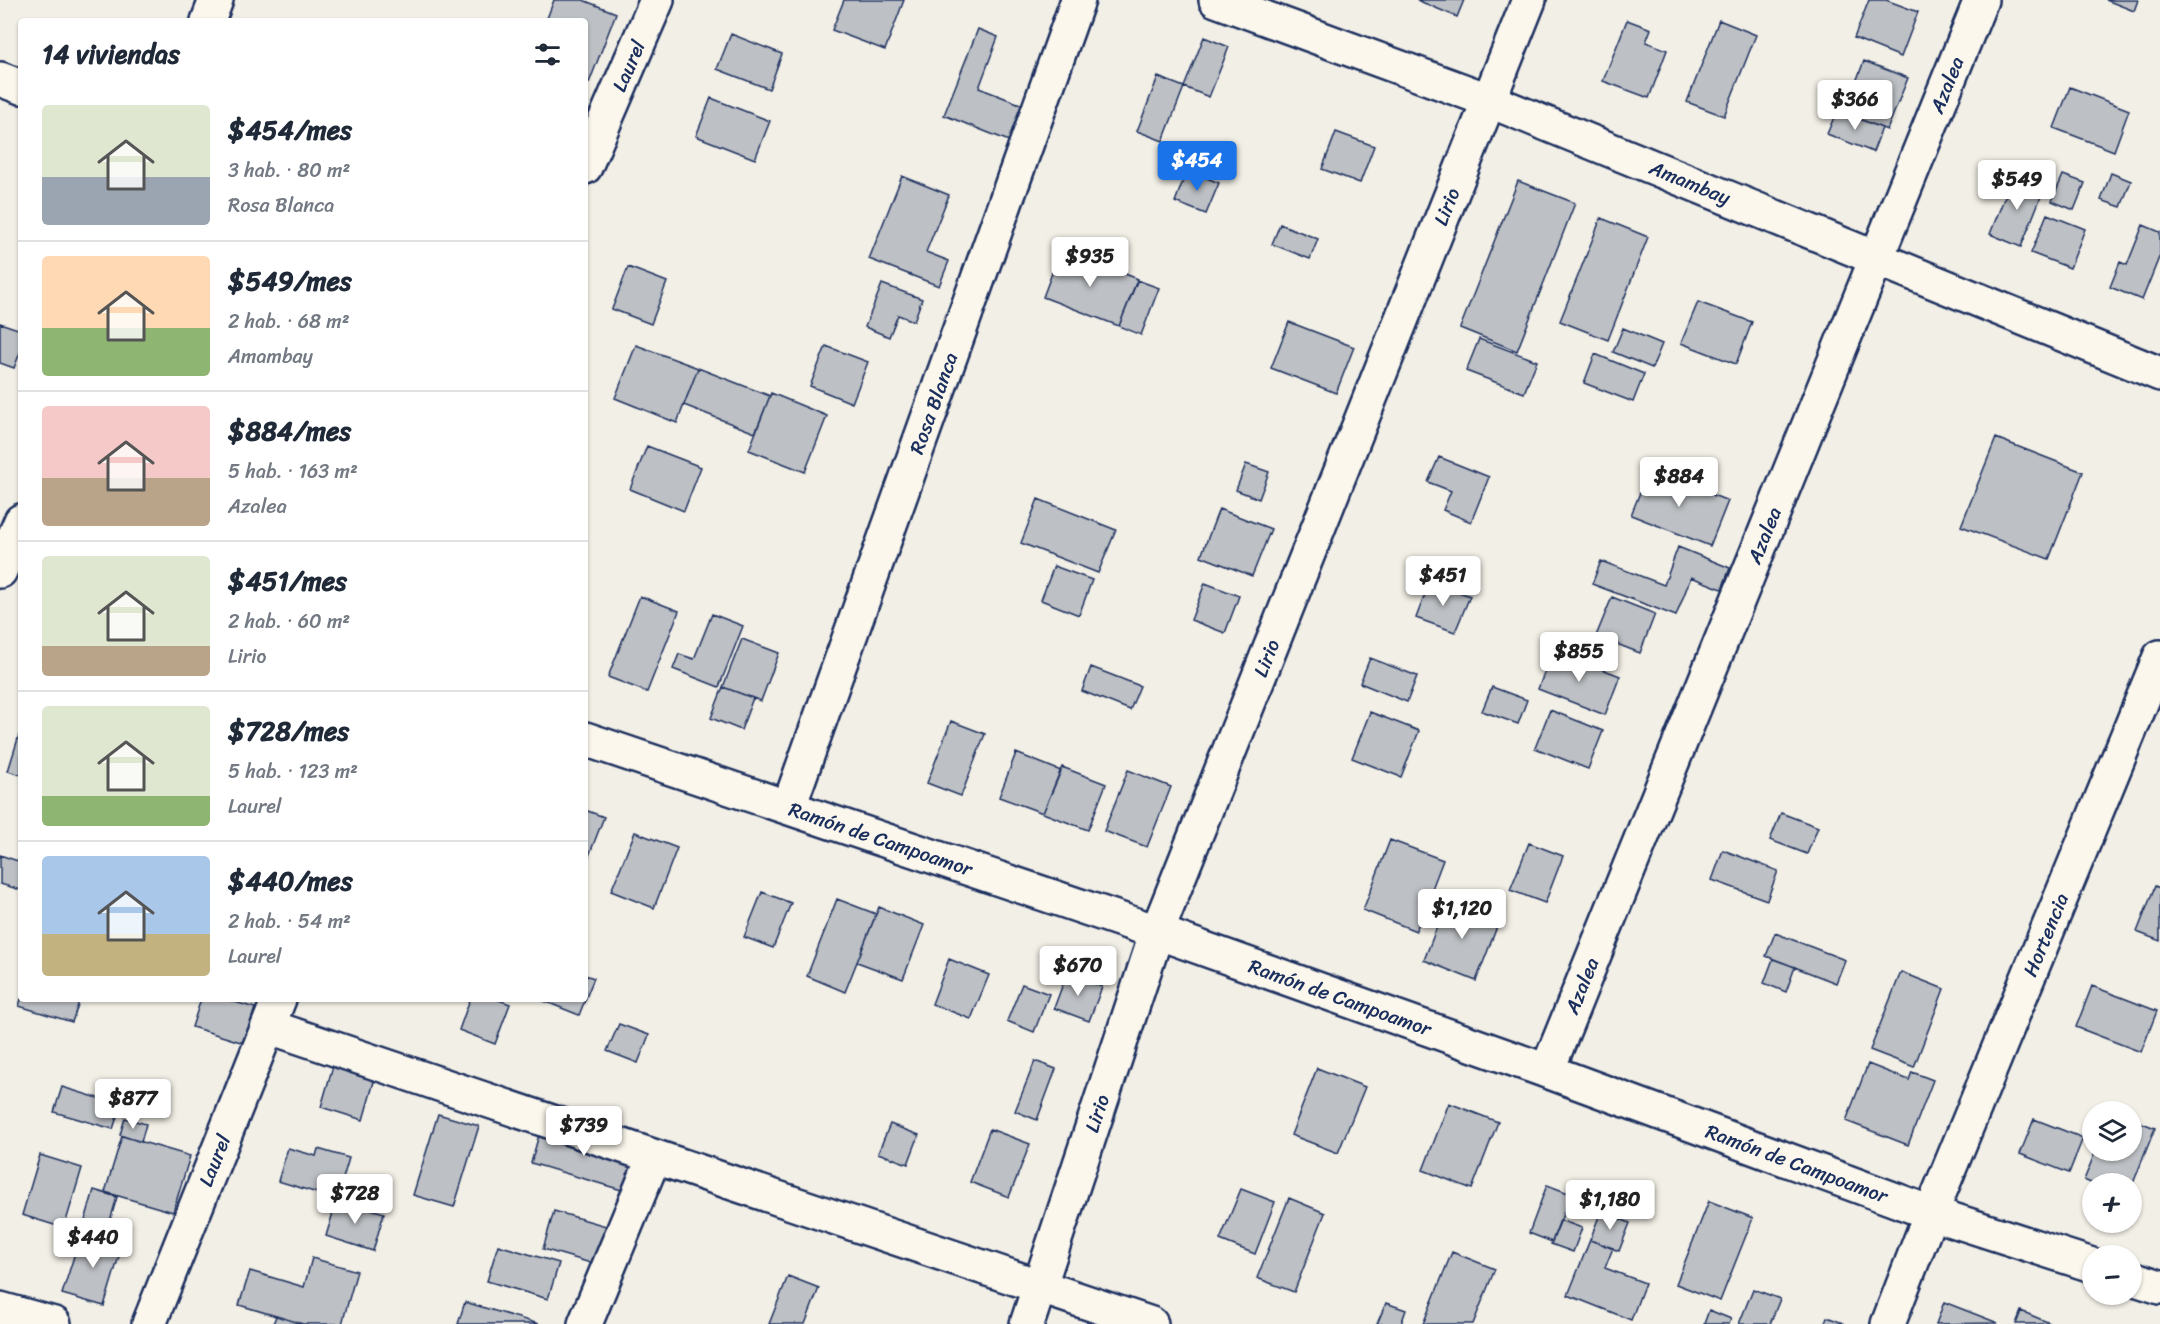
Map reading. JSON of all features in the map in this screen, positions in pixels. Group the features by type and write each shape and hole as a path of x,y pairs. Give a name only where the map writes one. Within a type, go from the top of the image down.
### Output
{"street":[{"path":"209,18 216,0"},
{"name":"Laurel","path":"588,160 657,0"},
{"name":"Rosa Blanca","path":"789,806 1078,0"},
{"name":"Amambay","path":"1216,0 1488,100 2160,374"},
{"name":"Lirio","path":"1027,1324 1157,932 1529,0"},
{"name":"Azalea","path":"1547,1071 1981,0"},
{"path":"0,79 18,86"},
{"path":"0,571 18,536"},
{"name":"Hortencia","path":"1888,1324 1931,1213 2160,657"},
{"name":"Ramón de Campoamor","path":"588,740 1157,932 1547,1071 1931,1213 2082,1262"},
{"path":"274,1013 654,1157 1152,1324"},
{"name":"Laurel","path":"149,1324 274,1013"},
{"path":"585,1324 654,1157"},
{"path":"2142,1281 2160,1287"},
{"path":"0,1310 54,1324"}],"building":[{"path":"554,0 583,0 616,13 589,83 588,18 547,18"},
{"path":"844,0 904,0 885,50 832,30"},
{"path":"1417,0 1464,0 1457,17"},
{"path":"1869,0 1886,0 1918,12 1901,57 1854,38"},
{"path":"2106,0 2138,0 2134,11"},
{"path":"1627,20 1651,29 1646,42 1667,50 1649,98 1603,81"},
{"path":"1719,20 1756,35 1724,116 1687,102"},
{"path":"978,29 998,37 979,88 1028,107 1014,143 944,115"},
{"path":"731,34 782,54 769,89 717,69"},
{"path":"1204,37 1229,47 1209,97 1184,87"},
{"path":"1864,61 1908,78 1887,130 1844,113"},
{"path":"1158,77 1184,87 1163,141 1137,131"},
{"path":"2070,87 2129,110 2114,151 2054,128"},
{"path":"711,98 770,121 755,159 696,136"},
{"path":"1837,110 1882,128 1873,152 1827,134"},
{"path":"1336,132 1374,146 1360,183 1322,169"},
{"path":"1187,170 1219,183 1206,214 1175,202"},
{"path":"2111,173 2131,181 2121,207 2101,200"},
{"path":"2063,175 2085,183 2074,210 2052,201"},
{"path":"902,176 949,195 926,252 949,261 939,286 869,259"},
{"path":"2013,176 2044,189 2021,247 1990,234"},
{"path":"1518,181 1575,203 1517,351 1460,328"},
{"path":"2047,214 2085,229 2070,268 2031,253"},
{"path":"1601,218 1648,237 1608,340 1560,321"},
{"path":"1280,224 1318,239 1310,259 1272,244"},
{"path":"2143,225 2160,232 2160,255 2142,300 2110,287 2120,262 2127,265"},
{"path":"1061,249 1138,279 1119,326 1043,297"},
{"path":"628,267 667,282 651,324 612,309"},
{"path":"1137,280 1159,288 1141,335 1119,326"},
{"path":"882,284 922,299 914,321 898,315 889,337 865,327"},
{"path":"1698,302 1752,322 1736,364 1681,343"},
{"path":"1289,322 1354,347 1336,393 1271,368"},
{"path":"0,323 18,329 18,358 14,368 0,363"},
{"path":"1623,328 1662,344 1652,368 1613,352"},
{"path":"1479,339 1537,361 1524,393 1466,371"},
{"path":"636,345 698,368 677,423 615,398"},
{"path":"826,346 868,362 852,403 810,386"},
{"path":"1595,354 1644,374 1633,402 1584,383"},
{"path":"698,368 770,396 755,433 684,405"},
{"path":"771,393 827,416 805,472 749,450"},
{"path":"1996,438 2083,472 2049,559 1961,526"},
{"path":"647,446 701,467 684,511 630,489"},
{"path":"1439,457 1489,477 1471,522 1443,510 1451,491 1428,482"},
{"path":"1246,464 1269,472 1259,499 1236,490"},
{"path":"1649,470 1728,501 1710,546 1631,515"},
{"path":"1038,499 1116,530 1098,573 1021,543"},
{"path":"1219,509 1271,529 1252,576 1201,556"},
{"path":"1678,547 1730,568 1722,589 1691,577 1676,616 1592,584 1601,561 1664,585"},
{"path":"1054,566 1092,580 1079,615 1041,600"},
{"path":"1430,581 1470,596 1455,632 1416,618"},
{"path":"1205,583 1239,596 1225,633 1191,620"},
{"path":"640,596 679,611 647,692 608,677"},
{"path":"1612,597 1655,614 1640,653 1596,636"},
{"path":"712,614 743,626 719,687 673,669 679,654 694,659"},
{"path":"742,639 779,653 761,701 723,687"},
{"path":"1553,650 1620,676 1605,715 1538,689"},
{"path":"1370,658 1417,676 1407,702 1360,683"},
{"path":"1091,667 1140,686 1130,710 1082,691"},
{"path":"723,687 753,698 741,730 711,718"},
{"path":"1492,687 1527,700 1518,724 1482,711"},
{"path":"1550,710 1603,731 1588,769 1535,748"},
{"path":"1370,712 1419,731 1401,777 1352,758"},
{"path":"951,721 985,734 961,796 927,783"},
{"path":"18,738 18,774 8,771"},
{"path":"1016,753 1061,771 1043,813 999,797"},
{"path":"1062,767 1106,784 1088,830 1043,813"},
{"path":"1128,770 1171,787 1147,847 1104,831"},
{"path":"588,811 604,817 588,858"},
{"path":"1781,813 1818,827 1807,854 1770,840"},
{"path":"635,832 677,848 654,908 611,891"},
{"path":"1390,840 1443,860 1416,931 1363,910"},
{"path":"1529,843 1563,856 1545,903 1510,890"},
{"path":"1723,850 1778,871 1767,900 1712,880"},
{"path":"0,855 18,861 18,889 0,884"},
{"path":"2155,886 2160,888 2160,941 2137,932"},
{"path":"762,892 791,903 773,948 744,937"},
{"path":"837,899 876,914 845,992 807,976"},
{"path":"1448,899 1500,919 1476,981 1424,960"},
{"path":"879,907 924,925 903,979 857,962"},
{"path":"1775,933 1845,960 1836,983 1766,956"},
{"path":"949,959 989,975 971,1019 932,1004"},
{"path":"1773,959 1795,967 1786,992 1764,983"},
{"path":"1901,972 1944,989 1914,1067 1870,1050"},
{"path":"1067,973 1102,987 1089,1021 1054,1008"},
{"path":"588,976 594,978 588,993"},
{"path":"1022,984 1049,994 1034,1032 1007,1021"},
{"path":"2092,986 2157,1011 2141,1052 2076,1027"},
{"path":"20,1002 79,1002 72,1022 19,1006"},
{"path":"200,1002 235,1002 255,1008 244,1043 192,1027"},
{"path":"469,1002 510,1004 495,1044 459,1030"},
{"path":"546,1002 584,1002 579,1015"},
{"path":"619,1024 649,1035 638,1063 607,1051"},
{"path":"1035,1061 1056,1069 1037,1120 1015,1111"},
{"path":"1868,1064 1909,1080 1912,1072 1933,1080 1908,1145 1846,1121"},
{"path":"333,1066 375,1078 363,1120 321,1107"},
{"path":"1317,1068 1365,1087 1338,1153 1291,1135"},
{"path":"62,1087 121,1105 113,1129 54,1112"},
{"path":"1449,1103 1498,1122 1472,1189 1423,1170"},
{"path":"438,1114 479,1126 454,1207 413,1195"},
{"path":"125,1118 146,1124 141,1142 120,1135"},
{"path":"2034,1119 2082,1138 2069,1173 2020,1154"},
{"path":"2142,1123 2155,1128 2142,1161"},
{"path":"542,1124 637,1152 625,1191 531,1163"},
{"path":"890,1124 919,1135 908,1164 878,1153"},
{"path":"990,1129 1030,1144 1009,1197 970,1182"},
{"path":"122,1136 190,1156 173,1212 105,1192"},
{"path":"288,1148 316,1156 318,1149 349,1158 337,1199 278,1181"},
{"path":"40,1155 82,1168 64,1228 22,1215"},
{"path":"2092,1161 2142,1161 2137,1173 2087,1173"},
{"path":"1547,1185 1571,1194 1552,1242 1529,1233"},
{"path":"1241,1189 1275,1202 1255,1254 1220,1240"},
{"path":"94,1190 117,1197 105,1238 82,1231"},
{"path":"1289,1198 1325,1213 1294,1292 1257,1278"},
{"path":"337,1199 384,1213 373,1251 326,1236"},
{"path":"1709,1201 1753,1218 1720,1301 1676,1284"},
{"path":"554,1211 613,1228 601,1266 543,1249"},
{"path":"1601,1211 1630,1223 1619,1251 1590,1240"},
{"path":"1560,1220 1582,1228 1573,1252 1551,1244"},
{"path":"82,1231 123,1243 104,1306 62,1294"},
{"path":"1590,1240 1613,1248 1605,1268 1645,1283 1631,1320 1568,1295"},
{"path":"498,1245 559,1263 548,1299 487,1281"},
{"path":"1452,1252 1495,1269 1473,1324 1423,1324"},
{"path":"312,1258 357,1271 342,1324 303,1324 239,1305 250,1271 304,1287"},
{"path":"788,1276 819,1288 805,1324 769,1324"},
{"path":"1753,1289 1780,1299 1770,1324 1739,1324"},
{"path":"465,1302 539,1324 458,1324"},
{"path":"1944,1302 1998,1323 1936,1324"},
{"path":"1386,1303 1406,1310 1401,1324 1377,1324"},
{"path":"1709,1310 1731,1319 1729,1324 1704,1324"},
{"path":"2021,1311 2052,1324 2016,1324"},
{"path":"276,1316 302,1324 273,1324"},
{"path":"1827,1317 1843,1323 1843,1324 1824,1324"}]}
